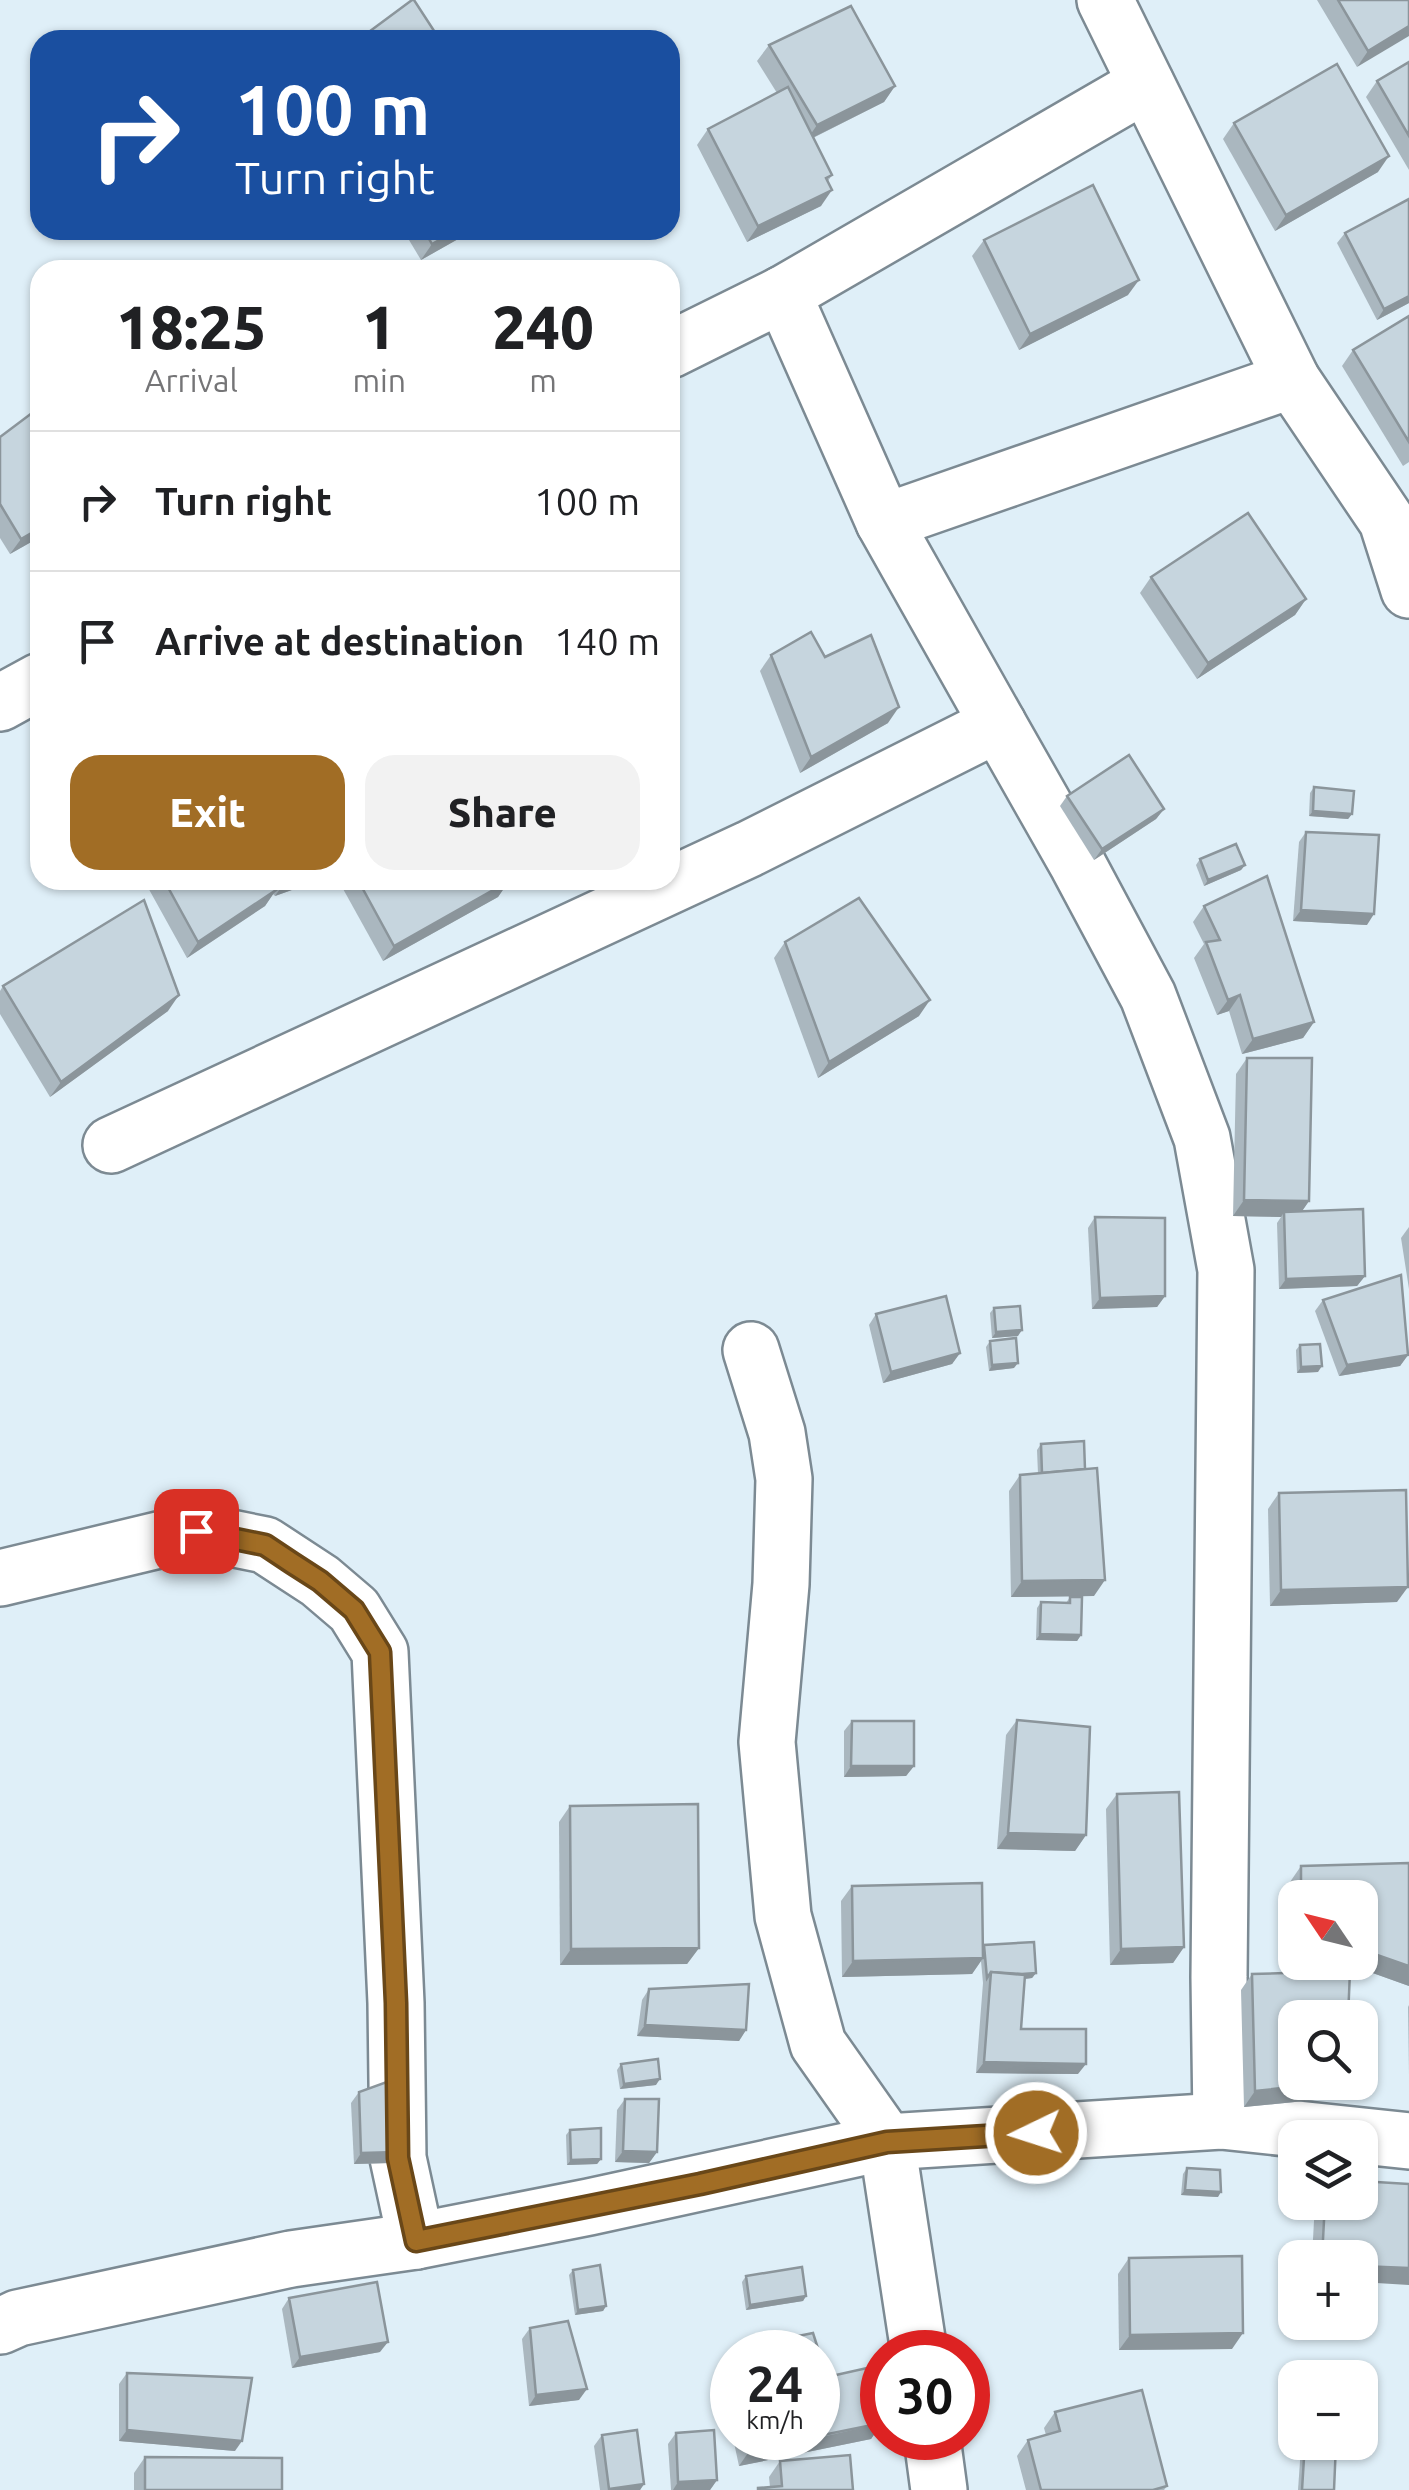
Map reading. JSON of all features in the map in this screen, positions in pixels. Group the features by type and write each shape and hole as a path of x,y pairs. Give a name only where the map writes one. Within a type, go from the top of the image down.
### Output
{"street":[{"path":"1105,0 1292,380 1398,515 1409,590"},
{"path":"680,345 783,294 1146,84"},
{"path":"783,294 884,522 1148,996 1202,1138 1226,1270 1219,1978 1222,2121"},
{"path":"884,522 1292,380"},
{"path":"0,703 30,686"},
{"path":"680,881 998,724"},
{"path":"111,1146 661,890"},
{"path":"751,1350 777,1434 784,1478 781,1584 767,1742 783,1916 818,2044 887,2142 916,2330"},
{"path":"0,1578 196,1531 265,1545 320,1581 354,1610 380,1652 396,2003 398,2158 416,2241"},
{"path":"0,2326 18,2318 291,2259 416,2241 887,2142 1222,2121 1409,2141"},
{"path":"935,2460 940,2490"}],"building":[{"path":"414,0 434,30 372,30"},
{"path":"1338,0 1409,0 1409,26 1368,51"},
{"path":"851,6 895,86 817,125 769,45"},
{"path":"1409,62 1409,136 1377,81"},
{"path":"1337,64 1389,156 1286,215 1234,123"},
{"path":"788,87 832,175 826,178 832,190 758,226 708,129"},
{"path":"1093,185 1139,280 1030,334 984,240"},
{"path":"1409,199 1409,296 1384,309 1345,233"},
{"path":"1409,316 1409,442 1353,350"},
{"path":"30,414 30,534 21,539 0,504 0,437"},
{"path":"1248,513 1306,599 1208,663 1151,577"},
{"path":"811,632 825,657 871,635 899,707 811,757 771,655"},
{"path":"1129,755 1164,809 1102,849 1067,796"},
{"path":"1314,787 1354,791 1352,814 1313,811"},
{"path":"1306,832 1379,835 1374,914 1301,910"},
{"path":"1236,844 1245,865 1208,880 1200,859"},
{"path":"1267,876 1314,1022 1253,1039 1240,995 1228,1000 1206,942 1220,940 1204,906"},
{"path":"169,890 276,890 198,942"},
{"path":"363,890 493,890 394,946"},
{"path":"859,898 930,1000 829,1062 785,942"},
{"path":"144,900 179,995 61,1082 3,986"},
{"path":"1247,1058 1312,1058 1309,1201 1244,1200"},
{"path":"1363,1209 1365,1276 1286,1279 1284,1212"},
{"path":"1095,1217 1165,1218 1165,1296 1100,1298"},
{"path":"1401,1275 1408,1355 1347,1365 1323,1300"},
{"path":"946,1296 960,1353 891,1372 876,1314"},
{"path":"1020,1306 1022,1330 996,1332 994,1308"},
{"path":"1016,1338 1018,1363 992,1365 990,1341"},
{"path":"1320,1344 1322,1366 1301,1367 1300,1345"},
{"path":"1084,1441 1085,1469 1042,1473 1041,1444"},
{"path":"1097,1468 1105,1580 1022,1581 1020,1475"},
{"path":"1406,1490 1408,1587 1281,1590 1279,1493"},
{"path":"1070,1597 1082,1597 1081,1635 1040,1634 1041,1602 1070,1603"},
{"path":"1017,1720 1090,1727 1086,1835 1008,1833"},
{"path":"852,1721 914,1721 914,1766 851,1766"},
{"path":"1179,1792 1184,1947 1121,1949 1117,1794"},
{"path":"698,1804 699,1948 571,1949 570,1806"},
{"path":"1409,1863 1409,1966 1378,1955 1378,1880 1301,1880 1301,1866"},
{"path":"982,1883 983,1958 853,1961 852,1886"},
{"path":"1034,1942 1036,1973 991,1972 987,1978 984,1945"},
{"path":"991,1972 1025,1975 1021,2029 1086,2029 1086,2064 984,2062"},
{"path":"1278,1973 1278,1980 1350,1980 1349,2000 1278,2000 1278,2089 1255,2091 1252,1974"},
{"path":"749,1984 746,2030 645,2025 649,1989"},
{"path":"658,2059 660,2079 624,2084 621,2064"},
{"path":"395,2079 397,2152 361,2153 359,2092"},
{"path":"625,2099 659,2099 657,2152 623,2151"},
{"path":"601,2128 601,2159 571,2160 570,2130"},
{"path":"1187,2168 1220,2170 1221,2192 1185,2190"},
{"path":"1378,2182 1409,2184 1409,2268 1378,2267 1378,2240 1323,2240 1324,2220 1378,2220"},
{"path":"1242,2256 1243,2333 1130,2335 1129,2258"},
{"path":"600,2265 606,2306 578,2310 573,2270"},
{"path":"802,2267 806,2296 750,2305 746,2276"},
{"path":"377,2282 388,2342 300,2357 289,2298"},
{"path":"568,2321 587,2389 536,2395 530,2328"},
{"path":"860,2370 860,2427 840,2432 840,2374"},
{"path":"127,2373 252,2378 242,2441 127,2430"},
{"path":"1142,2390 1167,2486 1153,2490 1041,2490 1028,2440 1060,2431 1055,2412"},
{"path":"637,2430 644,2484 609,2489 602,2435"},
{"path":"710,2430 710,2460 716,2460 717,2480 678,2482 676,2433"},
{"path":"850,2455 853,2490 758,2490 782,2486 780,2461 840,2460 840,2456"},
{"path":"145,2457 282,2458 282,2490 145,2490"},
{"path":"1304,2460 1335,2460 1334,2490 1302,2490"}],"route":[{"path":"196,1531 265,1545 320,1581 354,1610 380,1652 396,2003 398,2158 416,2241 887,2142 1036,2133"}]}
